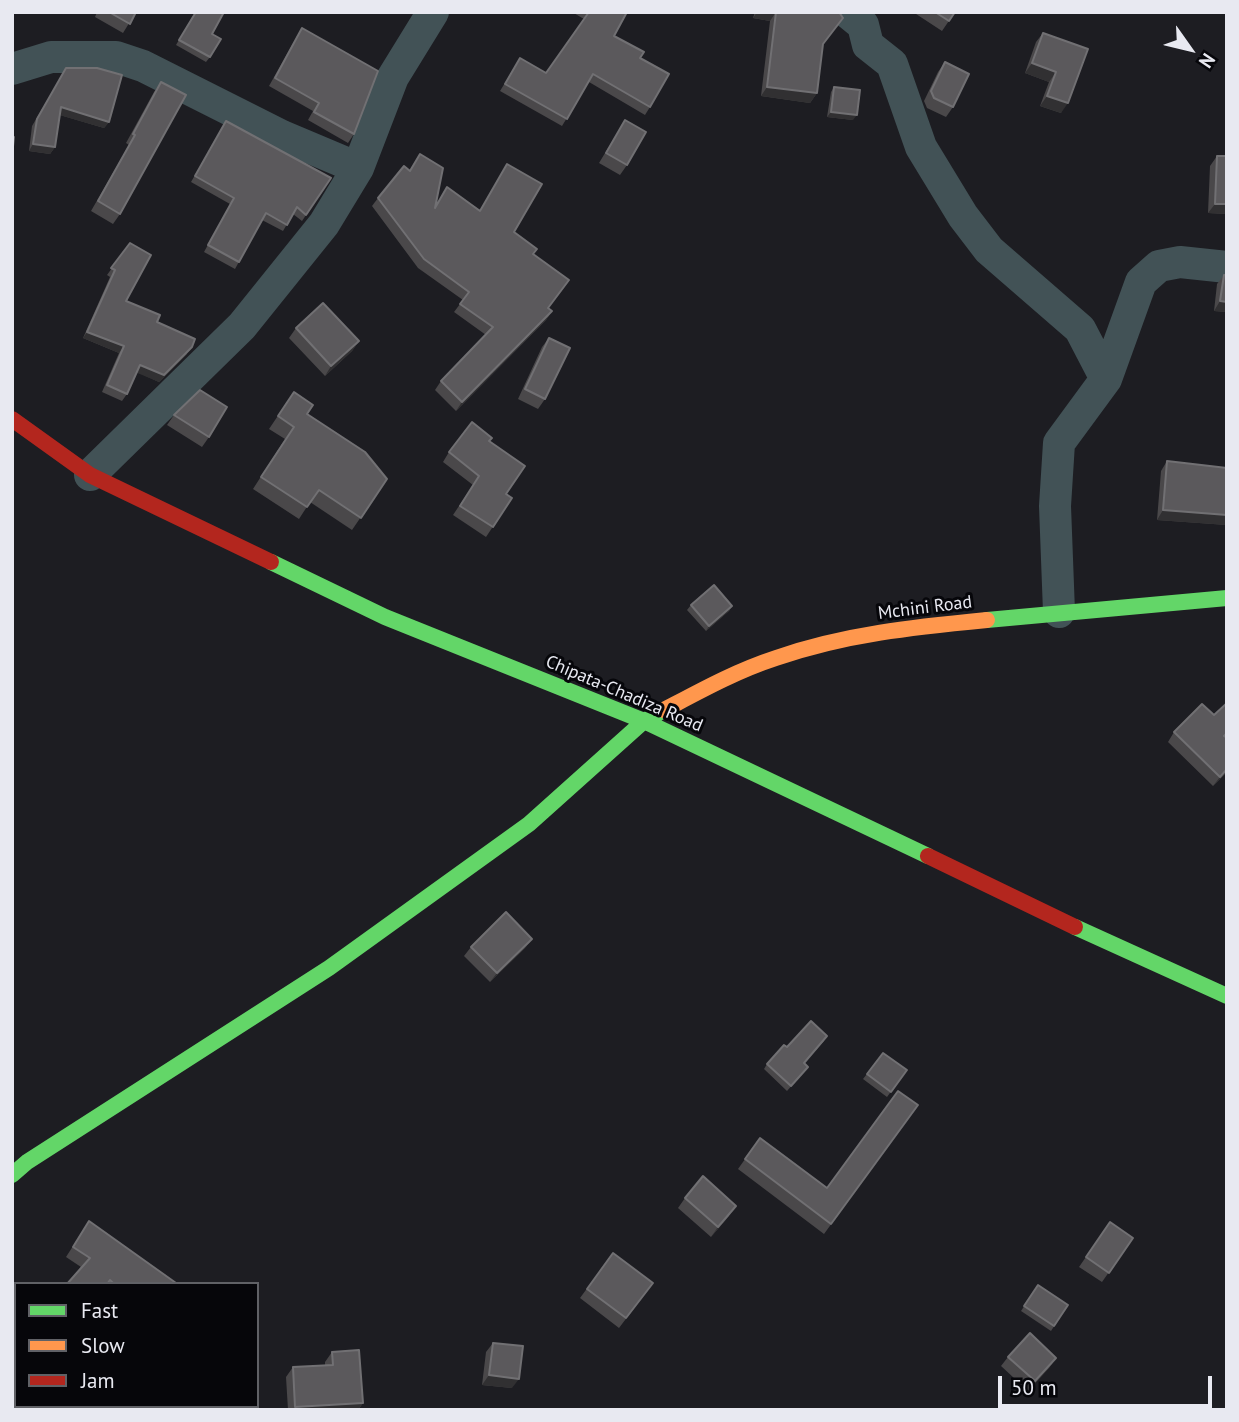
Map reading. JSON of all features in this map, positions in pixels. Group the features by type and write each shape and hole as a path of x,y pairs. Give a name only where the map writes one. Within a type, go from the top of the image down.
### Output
{"street":[{"path":"90,475 242,326 324,224 358,168 393,77 433,12"},
{"path":"847,12 863,25 868,46 892,64 920,147 963,216 989,250 1080,328 1106,379"},
{"path":"12,69 51,57 116,57 153,71 282,136 358,168"},
{"path":"1059,612 1055,506 1059,443 1106,379 1141,282 1159,266 1180,262 1227,267"},
{"name":"Chipata-Chadiza Road","path":"12,419 90,475 385,617 644,721 1149,962 1227,996"},
{"name":"Mchini Road","path":"12,1175 27,1162 350,953 529,824 644,721 718,681 774,658 828,642 894,629 1227,598"}],"building":[{"path":"109,12 136,12 130,24"},
{"path":"196,12 224,12 212,34 221,39 210,57 179,40"},
{"path":"589,12 627,12 614,36 644,52 640,58 669,74 650,107 593,74 567,119 505,84 520,58 546,73"},
{"path":"776,12 839,12 843,18 823,44 817,93 767,87"},
{"path":"935,12 955,12 949,21"},
{"path":"302,28 378,71 354,134 314,112 319,103 275,78"},
{"path":"1043,33 1088,49 1068,103 1047,96 1056,72 1032,63"},
{"path":"945,62 969,74 953,107 934,98 931,91"},
{"path":"66,68 97,68 122,75 109,122 61,107 55,147 33,144 37,119"},
{"path":"161,82 186,95 120,214 98,201"},
{"path":"834,87 860,90 857,115 831,112"},
{"path":"625,120 646,132 627,165 606,153"},
{"path":"226,121 331,178 306,215 297,207 287,225 266,213 239,262 208,245 234,198 195,176"},
{"path":"420,154 443,168 435,208 447,187 480,211 507,164 542,184 514,232 537,249 533,254 569,280 548,308 552,311 462,402 441,381 493,327 460,304 469,292 424,259 378,198 404,166 410,171"},
{"path":"1217,156 1227,156 1227,204 1215,204"},
{"path":"130,243 151,255 126,301 160,315 157,322 195,339 192,347 164,375 140,365 127,394 107,385 124,346 87,332 115,270 111,268"},
{"path":"1224,275 1227,275 1227,302 1220,301"},
{"path":"323,303 359,341 331,366 296,328"},
{"path":"549,338 570,348 545,399 525,389"},
{"path":"200,390 227,407 209,437 174,415"},
{"path":"294,392 313,405 307,414 365,452 387,479 361,518 319,490 307,507 261,477 294,427 278,416"},
{"path":"472,422 492,438 489,441 525,466 506,494 512,498 493,527 460,506 479,476 449,452"},
{"path":"1167,461 1227,468 1227,515 1163,510"},
{"path":"714,585 732,606 709,626 691,605"},
{"path":"1227,703 1227,733 1224,736 1227,738 1227,769 1220,777 1174,732 1202,704 1214,715"},
{"path":"506,912 532,939 497,973 471,947"},
{"path":"811,1021 827,1036 804,1063 808,1067 791,1086 767,1064"},
{"path":"883,1053 907,1070 891,1092 867,1074"},
{"path":"898,1091 918,1105 831,1224 745,1159 760,1138 827,1188"},
{"path":"703,1176 736,1206 718,1227 685,1198"},
{"path":"89,1221 175,1282 69,1282 90,1258 73,1247"},
{"path":"1110,1222 1133,1238 1109,1273 1086,1257"},
{"path":"613,1253 653,1283 626,1318 587,1289"},
{"path":"1038,1285 1068,1305 1054,1326 1024,1306"},
{"path":"1030,1333 1056,1358 1035,1381 1008,1357"},
{"path":"493,1343 523,1346 519,1379 489,1375"},
{"path":"359,1350 363,1403 295,1407 293,1367 333,1365 332,1352"}],"traffic: fast":[{"path":"271,562 385,617 644,721 928,856"},
{"path":"987,620 1227,598"},
{"path":"12,1175 27,1162 329,968 529,824 644,721 664,710"},
{"path":"1075,927 1227,996"}],"traffic: slow":[{"path":"664,710 747,669 802,650 880,633 987,620"}],"traffic: jam":[{"path":"12,419 90,475 271,562"},
{"path":"928,856 1075,927"}]}
